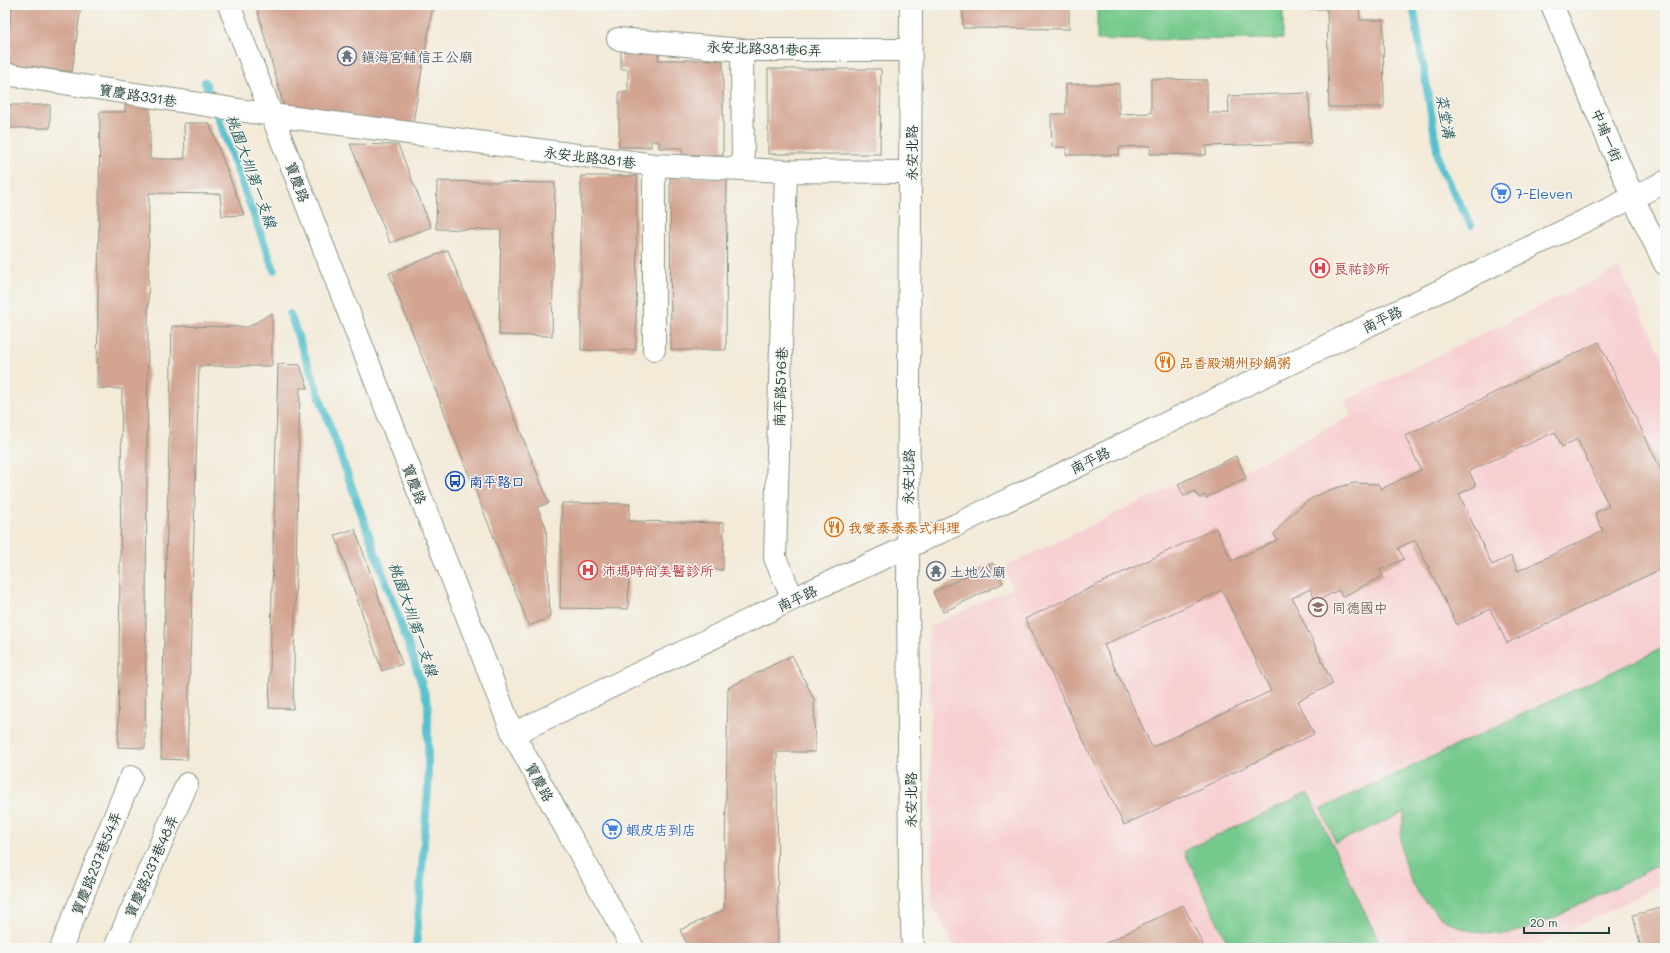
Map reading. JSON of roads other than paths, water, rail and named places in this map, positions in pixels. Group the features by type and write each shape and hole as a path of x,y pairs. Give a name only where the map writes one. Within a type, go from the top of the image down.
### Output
{"street":[{"name":"寶慶路","path":"229,5 513,734 633,948"},
{"name":"永安北路","path":"911,5 908,548 910,835 913,948"},
{"name":"中埔一街","path":"1552,5 1633,198 1665,264"},
{"name":"永安北路381巷6弄","path":"618,38 742,50 910,50"},
{"path":"742,50 743,169"},
{"name":"寶慶路331巷","path":"5,74 272,115"},
{"name":"永安北路381巷","path":"272,115 654,165 786,171 911,172"},
{"path":"654,165 654,349"},
{"name":"南平路576巷","path":"786,171 775,558 793,599"},
{"name":"南平路","path":"513,734 793,599 908,548 1665,182"},
{"name":"寶慶路237巷54弄","path":"61,948 131,777"},
{"name":"寶慶路237巷48弄","path":"115,948 187,784"}],"waterway":[{"name":"菜堂溝","path":"1413,5 1440,167 1471,225"},
{"name":"桃園大圳第一支線","path":"205,82 274,270"},
{"name":"桃園大圳第一支線","path":"290,314 428,703 428,788 416,948"}],"place":[{"name":"鎮海宮輔信王公廟","path":"347,56"},
{"name":"7-Eleven","path":"1501,193"},
{"name":"良祐診所","path":"1320,268"},
{"name":"品香殿潮州砂鍋粥","path":"1165,362"},
{"name":"南平路口","path":"455,481"},
{"name":"我愛泰泰泰式料理","path":"834,527"},
{"name":"沛瑪時尚美醫診所","path":"588,570"},
{"name":"土地公廟","path":"936,571"},
{"name":"同德國中","path":"1318,607"},
{"name":"蝦皮店到店","path":"612,829"}]}
